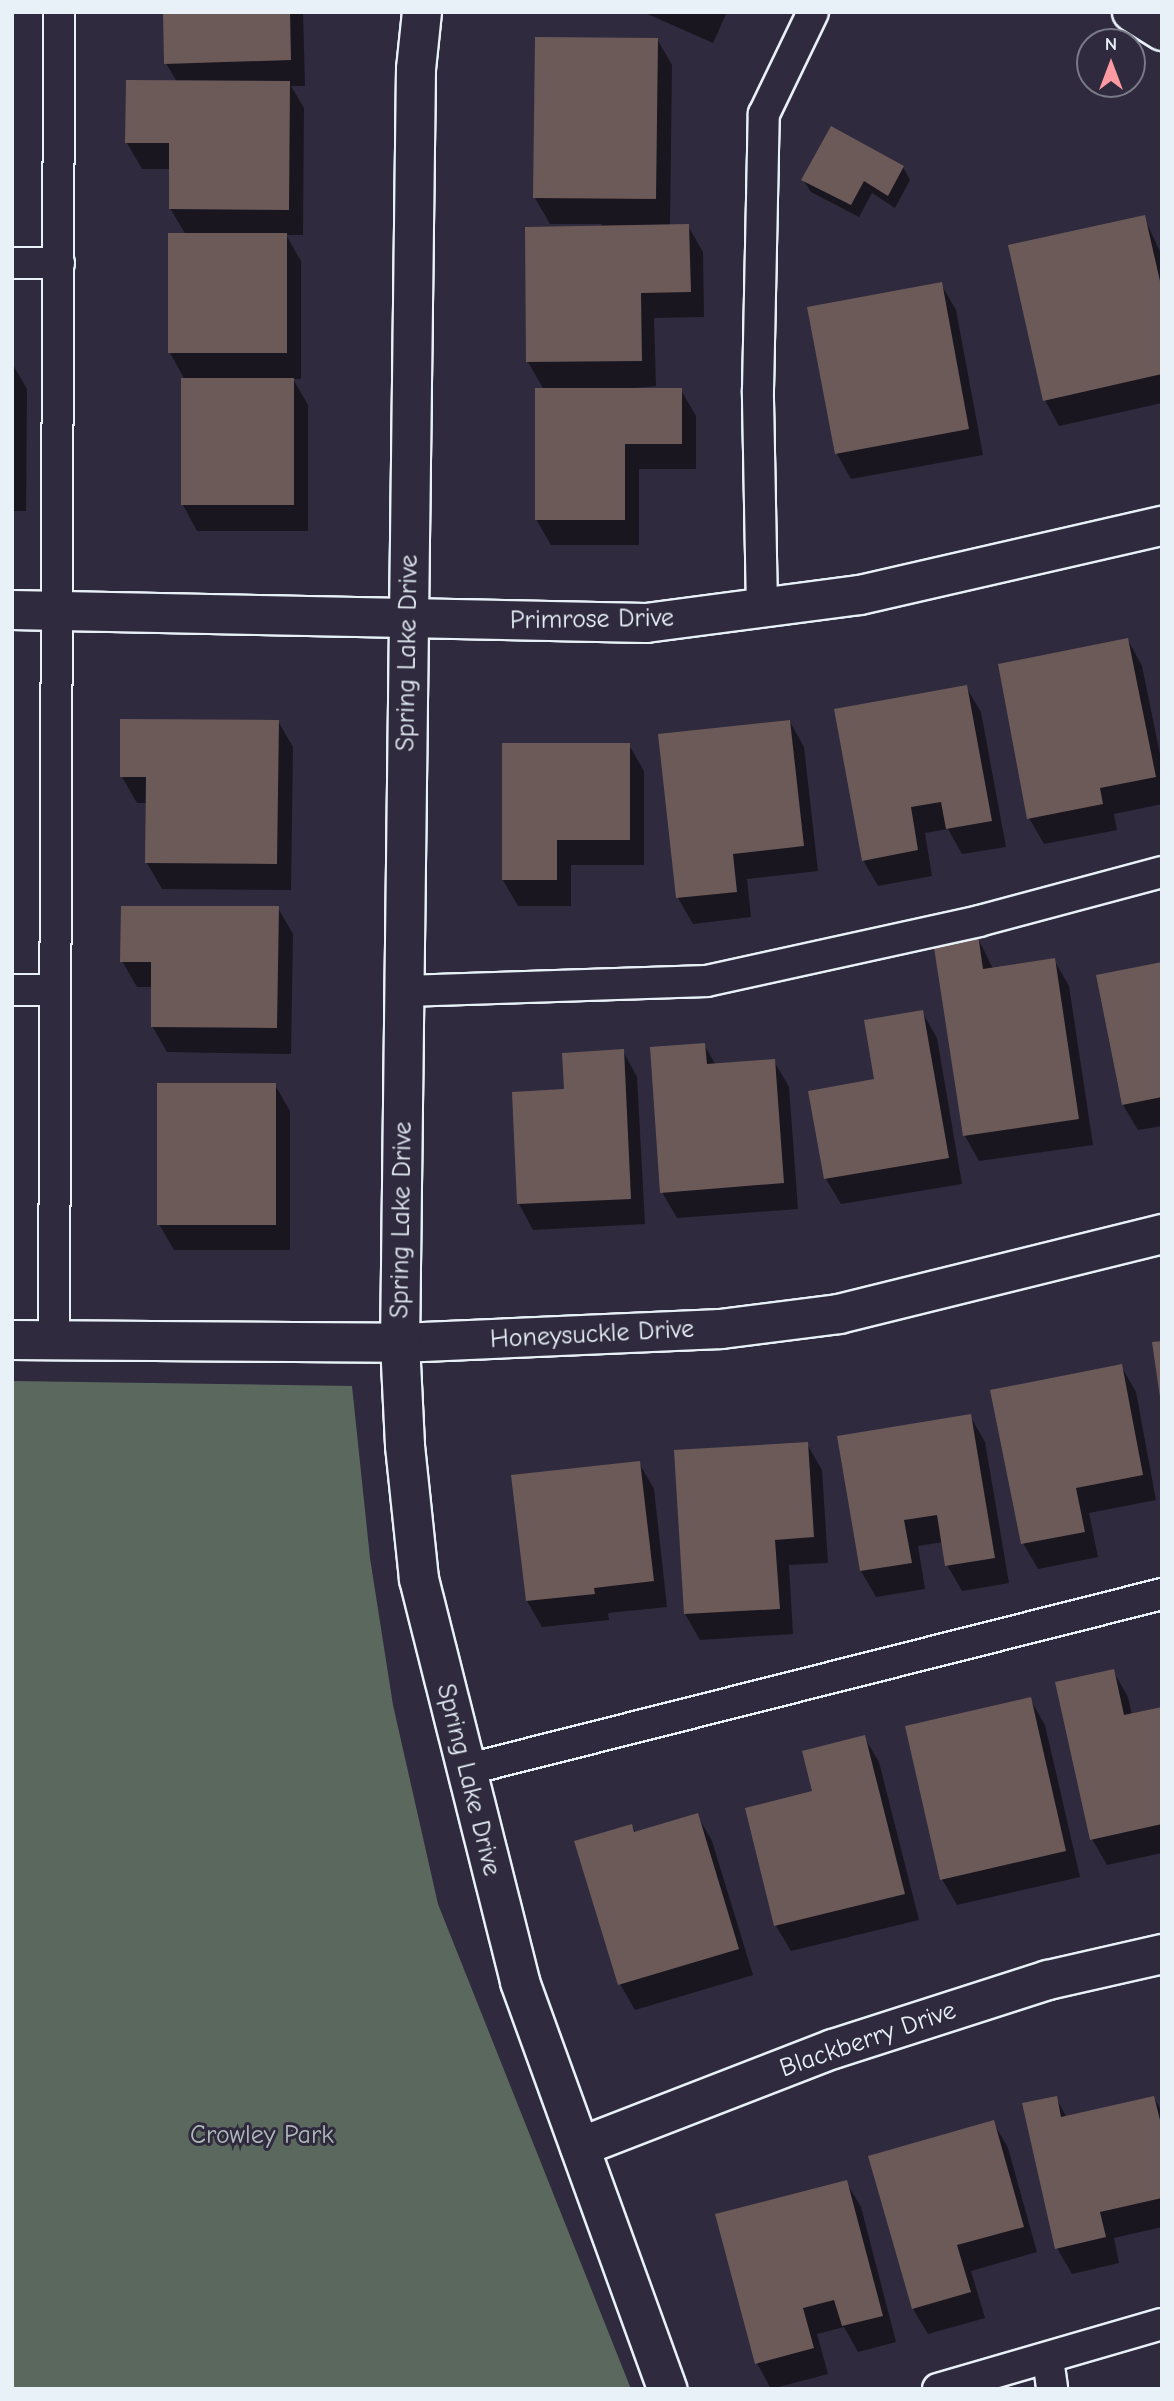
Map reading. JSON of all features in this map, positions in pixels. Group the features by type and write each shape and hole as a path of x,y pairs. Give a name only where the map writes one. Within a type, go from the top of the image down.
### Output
{"street":[{"name":"Spring Lake Drive","path":"422,12 415,69 400,1343 405,1446 419,1580 520,1982 667,2389"},
{"path":"1132,12 1162,31"},
{"name":"Primrose Drive","path":"12,610 409,621 646,623 860,595 1162,526"},
{"name":"Honeysuckle Drive","path":"12,1339 400,1343 721,1329 839,1314 1162,1234"},
{"name":"Blackberry Drive","path":"580,2147 833,2049 1048,1980 1162,1954"}],"lane":[{"path":"54,1340 51,990 60,610 59,12"},
{"path":"762,608 758,390 764,114 813,12"},
{"path":"12,263 59,263"},
{"path":"405,991 707,981 979,921 1162,872"},
{"path":"12,990 51,990"},
{"path":"465,1770 1162,1594"},
{"path":"938,2389 1162,2324"},
{"path":"1048,2359 1052,2389"}],"green space":[{"name":"Crowley Park","path":"12,1381 352,1386 370,1558 393,1705 438,1904 631,2389 12,2389"}],"building":[{"path":"163,12 290,12 291,60 164,64"},
{"path":"535,37 658,38 656,199 533,198"},
{"path":"126,80 290,81 289,210 169,209 169,143 125,143"},
{"path":"831,126 904,166 888,196 864,181 851,205 801,180"},
{"path":"1145,215 1162,290 1162,374 1043,401 1008,245"},
{"path":"689,224 691,292 641,293 642,361 526,362 525,227"},
{"path":"168,233 287,233 287,353 168,353"},
{"path":"942,282 969,429 835,454 807,307"},
{"path":"181,378 294,378 294,505 181,505"},
{"path":"535,388 682,388 682,444 625,444 625,520 535,520"},
{"path":"1128,638 1156,777 1100,788 1103,804 1027,819 998,664"},
{"path":"967,685 992,821 946,829 941,802 911,807 918,850 862,861 834,709"},
{"path":"120,719 279,720 277,864 145,863 146,777 120,777"},
{"path":"790,720 804,846 733,854 737,892 676,898 658,734"},
{"path":"502,743 630,743 630,840 557,840 557,880 502,880"},
{"path":"121,906 279,906 277,1028 151,1027 151,962 120,962"},
{"path":"978,934 983,969 1055,958 1079,1119 963,1136 933,941"},
{"path":"1162,962 1162,1097 1122,1105 1096,975"},
{"path":"923,1010 949,1158 824,1179 808,1091 874,1079 864,1020"},
{"path":"705,1043 707,1064 775,1059 784,1183 660,1193 650,1047"},
{"path":"624,1049 631,1199 517,1204 512,1092 564,1089 562,1053"},
{"path":"157,1083 276,1083 276,1225 157,1225"},
{"path":"1162,1341 1162,1397 1160,1397 1152,1342"},
{"path":"1122,1364 1143,1475 1076,1488 1085,1532 1021,1544 990,1390"},
{"path":"971,1414 995,1558 945,1566 937,1515 904,1520 912,1563 860,1571 837,1436"},
{"path":"808,1442 814,1537 775,1540 780,1609 684,1614 674,1450"},
{"path":"640,1461 654,1581 594,1588 595,1594 526,1601 511,1475"},
{"path":"1114,1669 1124,1715 1162,1707 1162,1824 1090,1840 1055,1682"},
{"path":"1031,1697 1066,1851 940,1880 905,1726"},
{"path":"865,1735 905,1894 774,1926 745,1808 812,1791 802,1751"},
{"path":"698,1813 739,1949 618,1985 574,1841 632,1824 634,1832"},
{"path":"1057,2096 1061,2117 1154,2096 1162,2128 1162,2198 1100,2212 1106,2237 1055,2249 1022,2103"},
{"path":"994,2120 1024,2227 957,2245 971,2292 912,2309 868,2156"},
{"path":"847,2180 883,2316 842,2326 834,2300 803,2308 814,2348 755,2364 715,2214"}]}
